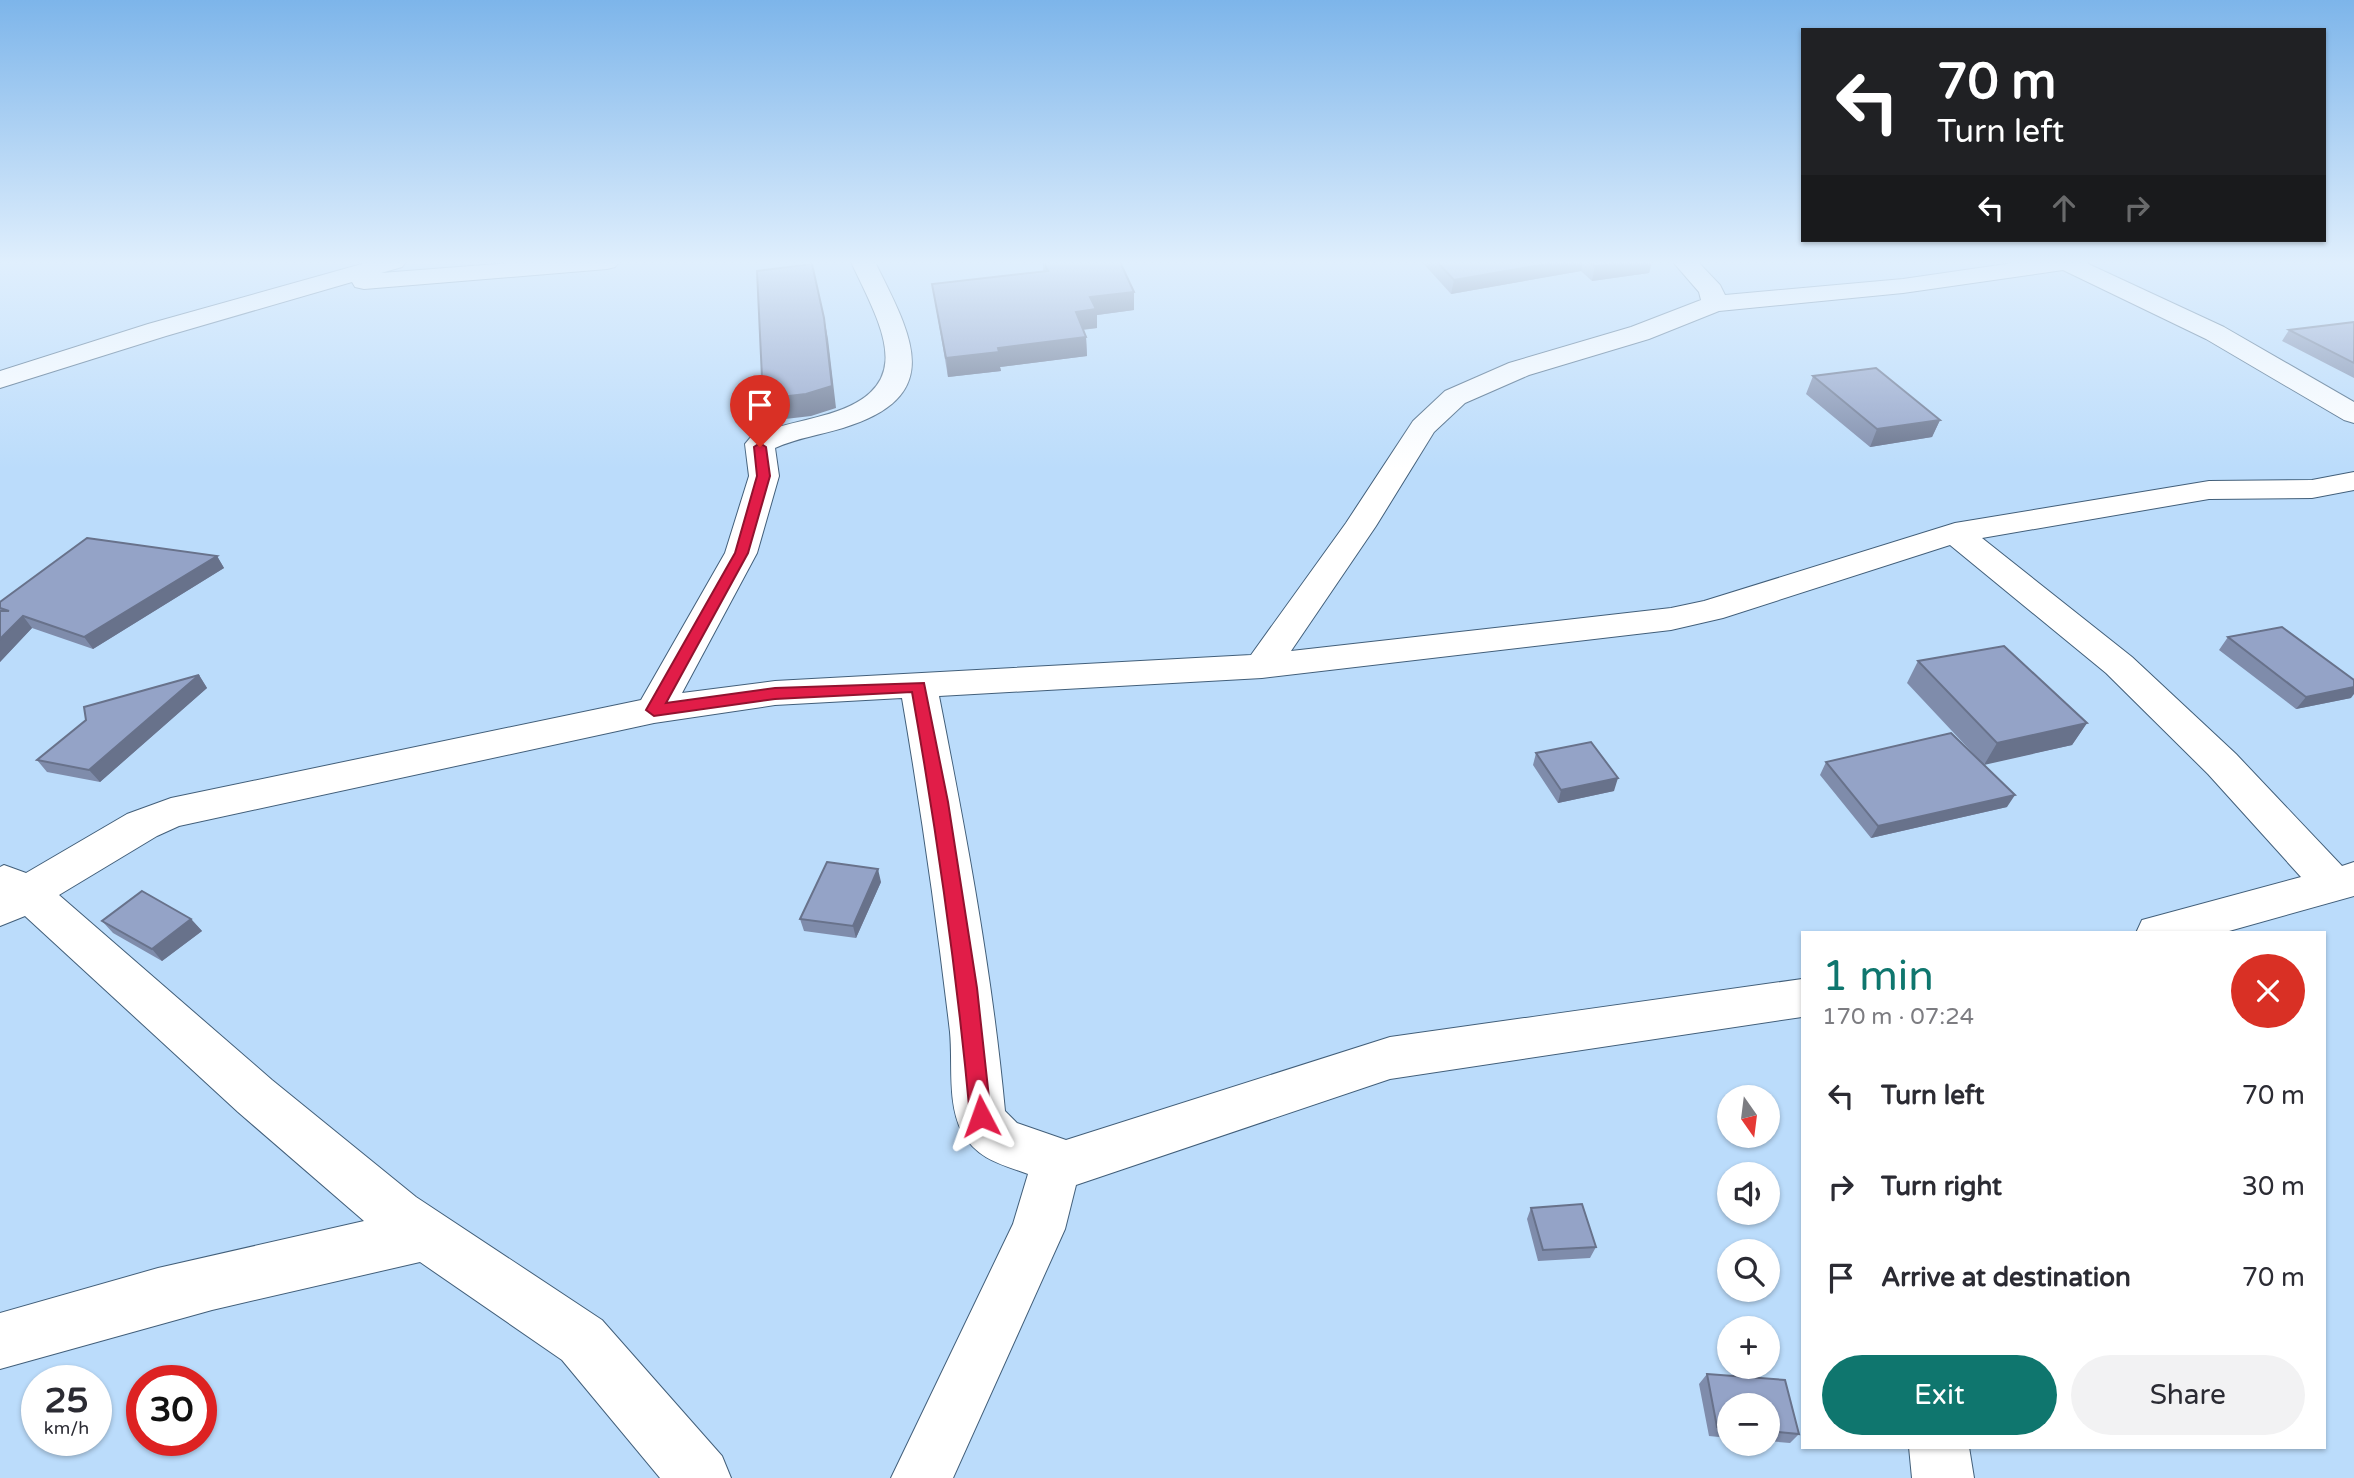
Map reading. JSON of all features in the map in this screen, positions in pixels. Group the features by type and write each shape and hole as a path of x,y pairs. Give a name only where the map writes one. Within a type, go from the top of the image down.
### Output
{"street":[{"path":"0,380 155,331"},
{"path":"654,710 741,553 762,484 760,444 867,411 889,396 900,374 900,353 895,331"},
{"path":"1262,666 1360,526 1423,428 1455,397 1519,369 1645,331"},
{"path":"2211,331 2354,414"},
{"path":"701,1478 582,1339 397,1215 9,894 142,825 171,813 654,710 775,694 1262,666 1671,619 1711,610 1955,533 2209,490 2312,489 2354,481"},
{"path":"1955,533 2119,665 2344,883"},
{"path":"919,687 940,802 972,1022 981,1116 990,1132 1001,1141 1048,1157 1055,1168 1038,1229 922,1478"},
{"path":"2165,931 2344,883"},
{"path":"1055,1168 1390,1058 1801,998"},
{"path":"0,1341 114,1306 318,1256 426,1235"},
{"path":"1938,1449 1943,1478"}],"building":[{"path":"760,331 826,331 832,386 806,394 763,399"},
{"path":"941,331 1084,331 1086,337 998,348 999,352 946,358"},
{"path":"2291,331 2354,331 2354,363"},
{"path":"1876,368 1940,420 1877,429 1813,376"},
{"path":"87,538 217,556 84,637 23,616 0,639 0,611 9,611 0,608 0,602"},
{"path":"2282,627 2354,680 2354,687 2306,697 2228,637"},
{"path":"2004,646 2087,723 1997,743 1918,661"},
{"path":"199,675 89,770 37,760 86,720 84,707"},
{"path":"1951,733 2015,795 1878,826 1826,762"},
{"path":"1591,742 1618,778 1561,790 1536,753"},
{"path":"827,862 878,869 853,926 800,919"},
{"path":"142,891 191,919 152,949 102,921"},
{"path":"1582,1204 1596,1247 1543,1250 1531,1208"},
{"path":"1707,1374 1717,1375 1717,1379 1785,1380 1799,1434 1780,1432 1780,1393 1717,1393 1717,1427"}],"route":[{"path":"760,447 764,476 761,493 741,553 654,710 775,694 871,687 919,687 929,754 940,802 968,988 981,1116"}]}
